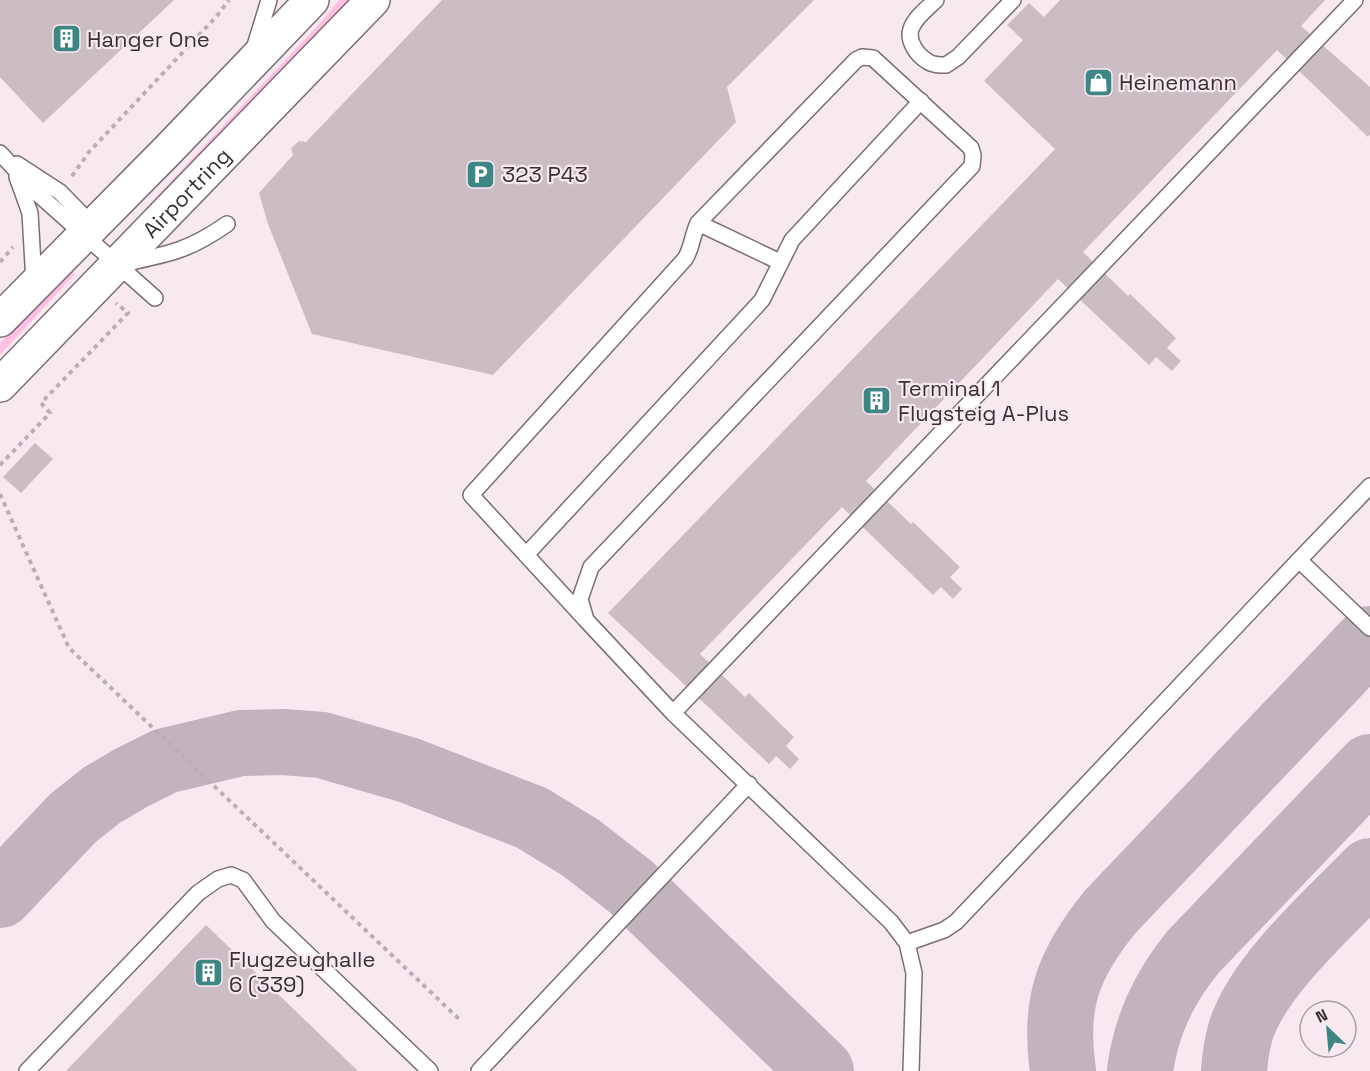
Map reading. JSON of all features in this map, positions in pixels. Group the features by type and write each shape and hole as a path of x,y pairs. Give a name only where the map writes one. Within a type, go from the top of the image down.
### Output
{"street":[{"name":"Airportring","path":"0,320 312,0"},
{"name":"Airportring","path":"0,385 373,0"}],"lane":[{"path":"248,68 269,0"},
{"path":"936,0 918,18 911,29 910,40 914,48 928,62 946,65 958,57 1013,0"},
{"path":"673,713 1355,0"},
{"path":"586,620 580,599 591,567 972,166 971,148 873,58 862,57 856,60 698,223 691,237 690,251 685,259 471,495 586,620 673,713 891,921 907,943 914,973 911,1071"},
{"path":"526,555 762,300 792,240 921,100"},
{"path":"0,153 60,192 117,264 155,298"},
{"path":"0,153 38,193 89,230"},
{"path":"12,166 27,202 31,226 34,285"},
{"path":"698,223 780,262"},
{"path":"117,264 176,252 195,244 227,224"},
{"path":"907,943 944,930 956,922 1370,486"},
{"path":"1299,560 1370,628"},
{"path":"479,1071 749,784"},
{"path":"27,1071 198,893 218,879 231,875 243,880 273,921 430,1071"}],"path":[{"path":"60,192 89,152 216,17 228,0"},
{"path":"0,262 31,226"},
{"path":"0,494 69,648 459,1019"}],"shaded area":[{"path":"339,0 361,0 150,217 143,211 322,21"},
{"path":"69,270 73,271 74,275 0,355 0,343"}],"building":[{"name":"Hanger One","path":"0,0 174,0 43,123 0,77"},
{"name":"323 P43","path":"442,0 814,0 727,87 736,122 493,375 312,334 268,224 259,193 293,155 291,148 299,141 306,142"},
{"name":"Terminal 1 Flugsteig A-Plus","path":"1060,0 1325,0 1301,26 1370,87 1370,134 1368,137 1277,50 1083,252 1176,338 1167,348 1181,361 1172,371 1156,357 1149,365 1058,279 866,481 960,567 950,577 962,589 953,599 941,587 933,595 842,507 700,654 745,697 749,693 794,737 786,746 799,759 790,769 776,756 769,764 608,613 1055,149 984,81 1023,40 1007,25 1029,3 1044,17"},
{"path":"35,443 53,459 21,493 3,477"},
{"name":"Flugzeughalle 6 (339)","path":"206,925 358,1071 66,1071"}],"taxiway":[{"path":"1063,1071 1060,1047 1062,1005 1074,967 1096,931 1110,912 1370,639"},
{"path":"0,895 73,818 102,795 165,761 241,743 283,742 322,745 408,770 532,818 581,848 631,887 821,1071"},
{"path":"1140,1071 1147,1038 1158,1008 1173,979 1193,952 1370,767"},
{"path":"1234,1071 1241,1030 1263,988 1316,925 1370,871"}],"place":[{"name":"Hanger One","path":"66,39"},
{"name":"Heinemann","path":"1098,82"},
{"name":"323 P43","path":"481,174"},
{"name":"Terminal 1 Flugsteig A-Plus","path":"877,401"},
{"name":"Flugzeughalle 6 (339)","path":"208,972"}]}
